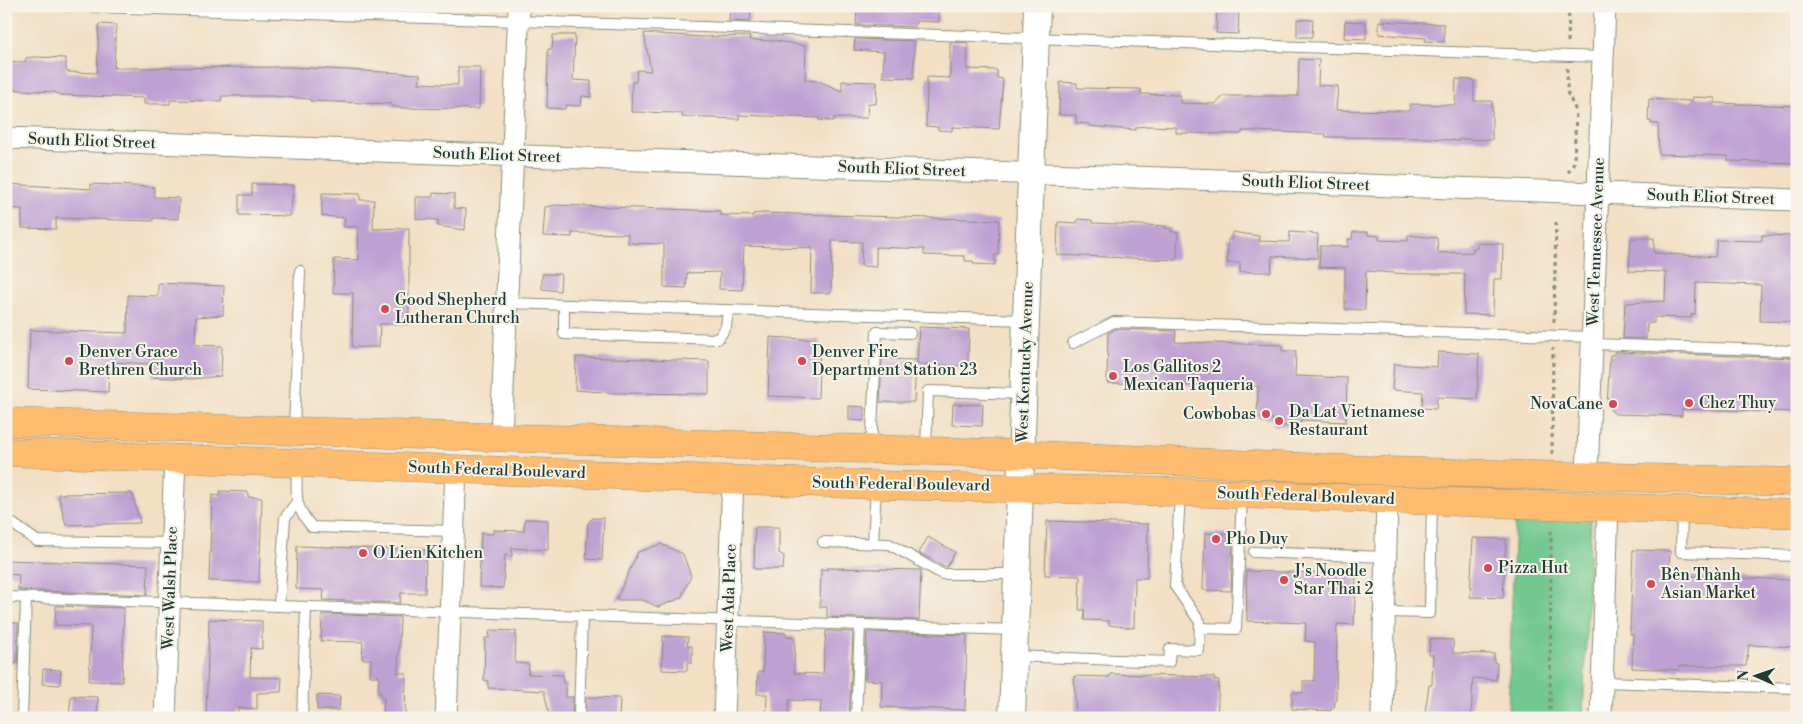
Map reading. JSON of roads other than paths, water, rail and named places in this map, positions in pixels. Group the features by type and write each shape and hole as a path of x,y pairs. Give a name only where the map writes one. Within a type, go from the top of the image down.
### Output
{"main road":[{"name":"South Federal Boulevard","path":"6,422 926,450 1387,471 1797,482"},
{"name":"South Federal Boulevard","path":"6,452 876,484 1242,494 1797,514"}],"street":[{"name":"West Kentucky Avenue","path":"1012,718 1037,6"},
{"name":"West Tennessee Avenue","path":"1587,477 1605,6"},
{"path":"501,437 519,14"},
{"name":"South Eliot Street","path":"6,138 1797,200"},
{"name":"West Walsh Place","path":"165,718 175,458"},
{"path":"446,718 456,468"},
{"name":"West Ada Place","path":"724,718 733,479"},
{"path":"1382,718 1387,499"},
{"path":"1601,718 1608,506"}],"lane":[{"path":"66,6 519,14 1036,38 1603,57"},
{"path":"294,431 300,271"},
{"path":"508,303 1026,320"},
{"path":"564,305 564,334 718,339 726,327 728,310"},
{"path":"871,449 877,315"},
{"path":"1073,343 1114,322 1592,340 1797,351"},
{"path":"877,332 910,333"},
{"path":"926,450 928,392 1024,394"},
{"path":"297,462 296,503 302,515 312,527 454,531"},
{"path":"873,543 876,484"},
{"path":"1014,656 1169,662 1170,649 1199,650 1200,622 1175,586 1180,492"},
{"path":"1200,628 1236,629 1242,494"},
{"path":"1385,612 1430,613 1432,501"},
{"path":"279,605 285,518 296,503"},
{"path":"1682,509 1681,552 1797,556"},
{"path":"6,519 37,541 172,542"},
{"path":"824,542 889,544 942,574 1017,574"},
{"path":"1254,552 1386,557"},
{"path":"6,597 1016,630"},
{"path":"22,718 26,598"},
{"path":"302,718 306,607"},
{"path":"579,718 582,616"},
{"path":"856,718 860,625"},
{"path":"1602,682 1797,688"}],"place":[{"name":"Good Shepherd Lutheran Church","path":"385,309"},
{"name":"Denver Grace Brethren Church","path":"69,361"},
{"name":"Denver Fire Department Station 23","path":"802,361"},
{"name":"Los Gallitos 2 Mexican Taqueria","path":"1113,376"},
{"name":"Chez Thuy","path":"1689,403"},
{"name":"NovaCane","path":"1613,404"},
{"name":"Cowbobas","path":"1266,414"},
{"name":"Da Lat Vietnamese Restaurant","path":"1279,421"},
{"name":"Pho Duy","path":"1216,539"},
{"name":"O Lien Kitchen","path":"363,553"},
{"name":"Pizza Hut","path":"1488,568"},
{"name":"J's Noodle Star Thai 2","path":"1284,580"},
{"name":"Bên Thành Asian Market","path":"1651,584"}]}
